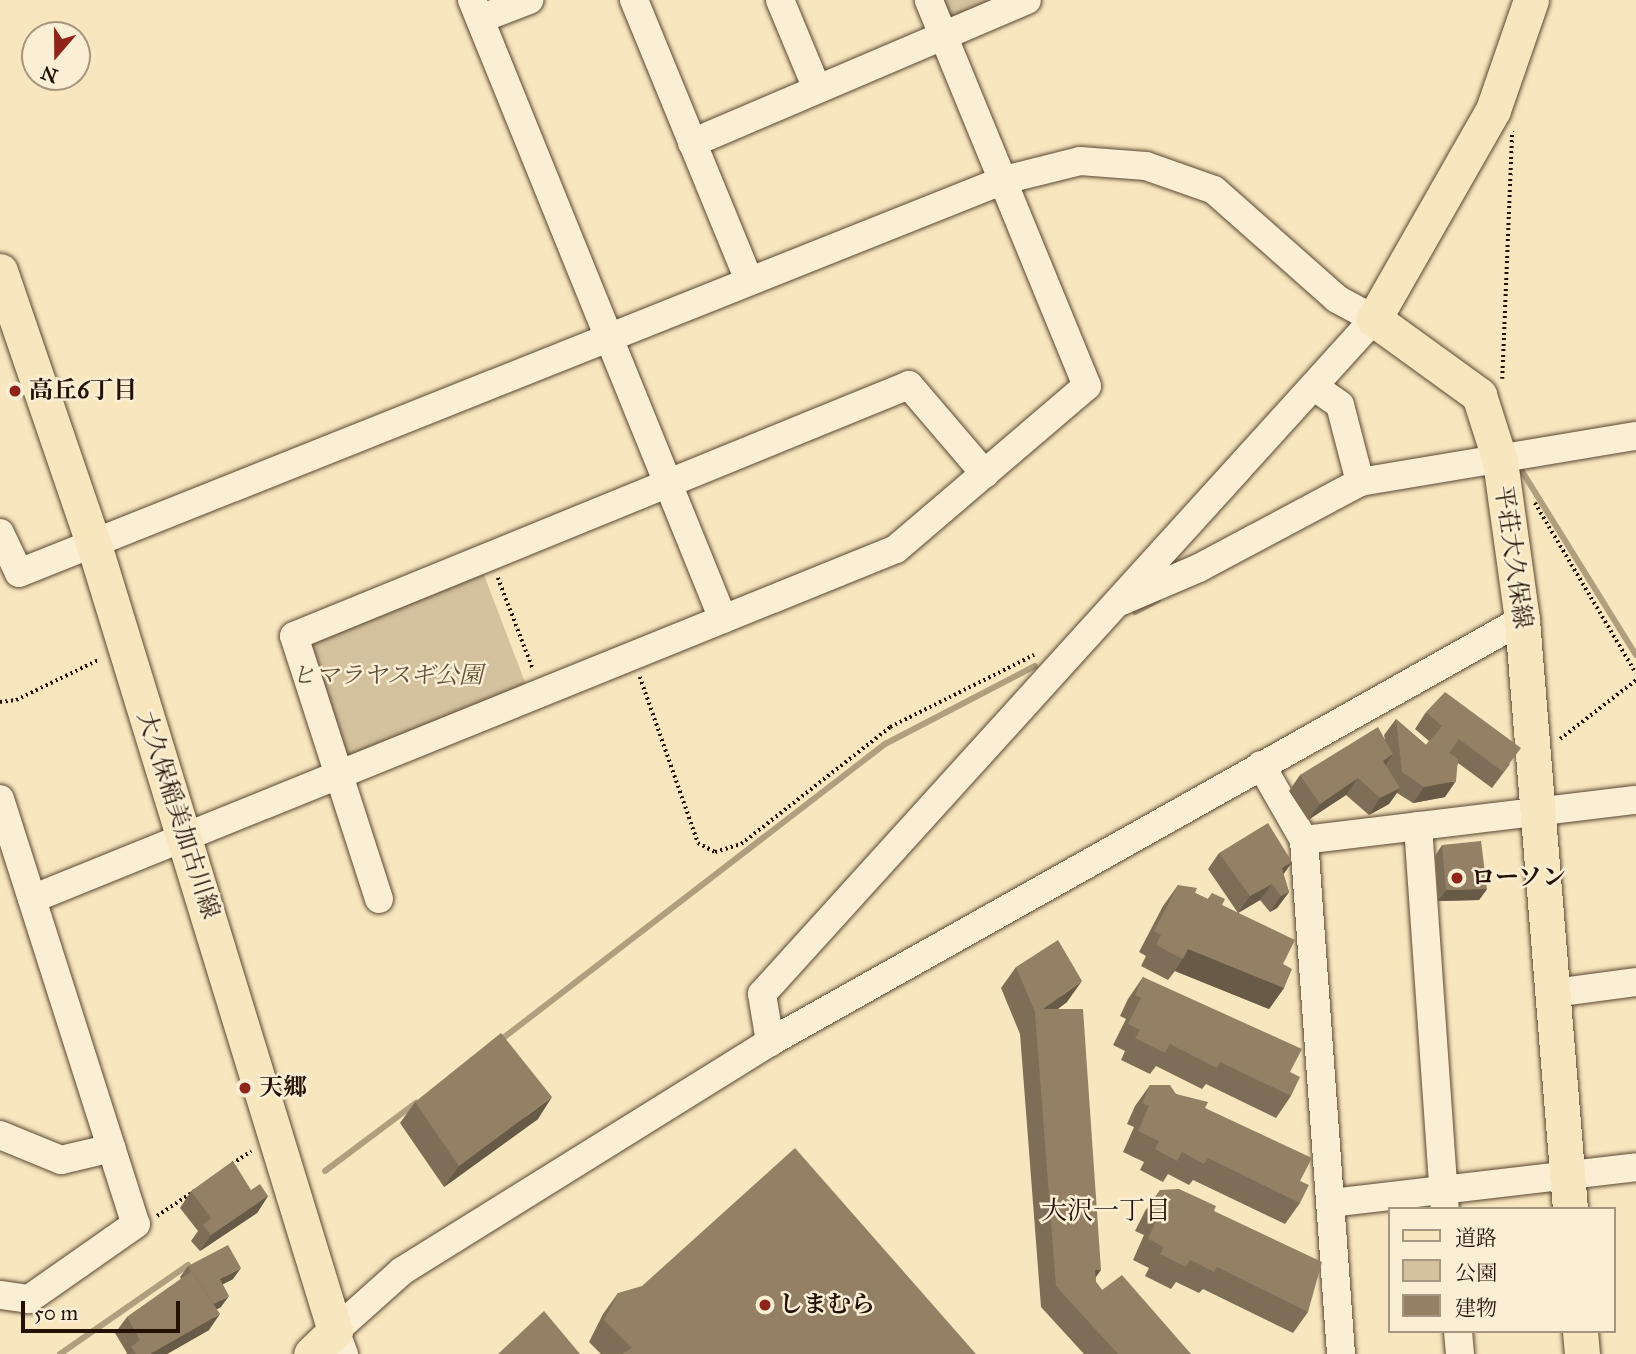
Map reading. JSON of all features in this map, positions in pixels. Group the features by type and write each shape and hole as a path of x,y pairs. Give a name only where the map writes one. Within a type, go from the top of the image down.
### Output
{"main road":[{"path":"1374,319 1493,110 1531,0"},
{"name":"大久保稲美加古川線","path":"0,271 94,545 186,838 276,1134 330,1346"},
{"name":"平荘大久保線","path":"1374,319 1466,383 1488,410 1502,472 1522,620 1540,812 1570,1207"},
{"path":"1580,1333 1581,1354"}],"street":[{"path":"529,0 476,10 723,619"},
{"path":"634,0 749,281"},
{"path":"780,0 817,89"},
{"path":"32,899 896,549 1087,386 929,0"},
{"path":"692,143 1027,0"},
{"path":"0,533 19,573 1004,180 1080,161 1146,166 1214,190 1337,299 1374,319 1316,388 1115,604 762,994 770,1042"},
{"path":"379,899 334,775 294,636 909,385 985,474"},
{"path":"1316,388 1340,405 1360,482"},
{"path":"1115,604 1199,568 1360,482 1502,472 1636,436"},
{"path":"330,1346 402,1271 770,1042 1522,620"},
{"path":"1261,765 1304,840 1341,1354"},
{"path":"0,799 135,1224 29,1299 0,1295"},
{"path":"1304,840 1636,800"},
{"path":"1418,826 1444,1199"},
{"path":"1554,993 1636,982"},
{"path":"0,1135 61,1160 111,1148"},
{"path":"1331,1203 1444,1199 1568,1173 1636,1167"},
{"path":"1458,1333 1460,1354"}],"path":[{"path":"1488,410 1507,368 1517,136 1493,110"},
{"path":"1502,472 1522,482 1636,673"},
{"path":"489,557 542,691"},
{"path":"0,702 16,700 124,647"},
{"path":"631,656 698,843 715,852 741,844 890,727 1049,648 1067,658"},
{"path":"1534,753 1636,680"},
{"path":"223,1171 276,1134"},
{"path":"135,1224 148,1222 201,1185"}],"green space":[{"path":"938,0 1007,0 960,19 944,14"},
{"name":"ヒマラヤスギ公園","path":"481,567 526,685 347,763 306,641"}],"building":[{"path":"1445,692 1521,748 1503,772 1459,739 1449,753 1458,759 1456,781 1424,787 1402,772 1396,719 1426,745 1442,726 1426,712"},
{"path":"1378,727 1393,754 1383,761 1400,788 1380,798 1358,778 1320,804 1300,775"},
{"path":"1268,823 1292,862 1282,868 1289,892 1281,896 1272,884 1250,896 1219,853"},
{"path":"1481,841 1487,889 1446,890 1442,845"},
{"path":"1178,885 1197,888 1195,893 1209,900 1212,893 1225,899 1222,905 1295,940 1283,964 1292,969 1284,988 1188,949 1183,959 1156,945 1161,935 1154,931"},
{"path":"1058,940 1082,981 1043,1009 1083,1009 1101,1270 1095,1270 1096,1282 1102,1290 1122,1275 1191,1354 1118,1354 1056,1286 1035,1012 1016,967"},
{"path":"1143,977 1302,1049 1290,1072 1300,1077 1291,1096 1220,1062 1217,1068 1170,1044 1165,1053 1135,1038 1140,1030 1128,1024 1141,998 1135,995"},
{"path":"501,1033 552,1097 459,1166 415,1102"},
{"path":"1150,1085 1170,1085 1176,1094 1208,1102 1205,1108 1312,1158 1300,1181 1309,1185 1300,1203 1208,1158 1204,1164 1182,1152 1177,1161 1155,1149 1159,1141 1138,1131 1149,1106 1142,1103"},
{"path":"795,1148 976,1354 622,1354 632,1348 604,1320 618,1293 642,1286"},
{"path":"233,1161 251,1190 260,1184 268,1196 211,1235 203,1225 211,1218 191,1191"},
{"path":"1179,1189 1216,1206 1214,1211 1322,1262 1308,1312 1217,1267 1214,1272 1190,1260 1186,1267 1160,1254 1164,1247 1148,1239 1159,1214 1150,1210 1160,1190"},
{"path":"228,1245 241,1268 220,1279 229,1296 214,1304 188,1266"},
{"path":"192,1271 220,1314 150,1354 136,1354 131,1347 140,1340 127,1317"},
{"path":"544,1311 580,1354 498,1354"}],"waterway":[{"path":"1520,468 1636,655"},
{"path":"1135,612 1158,600"},
{"path":"498,1042 885,744 1035,666"},
{"path":"325,1171 416,1103"},
{"path":"60,1354 188,1265"}],"place":[{"name":"高丘6丁目","path":"15,391"},
{"name":"ローソン","path":"1457,878"},
{"name":"天郷","path":"245,1088"},
{"name":"しまむら","path":"765,1305"}],"district":[{"name":"大沢一丁目","path":"1106,1211"}]}
